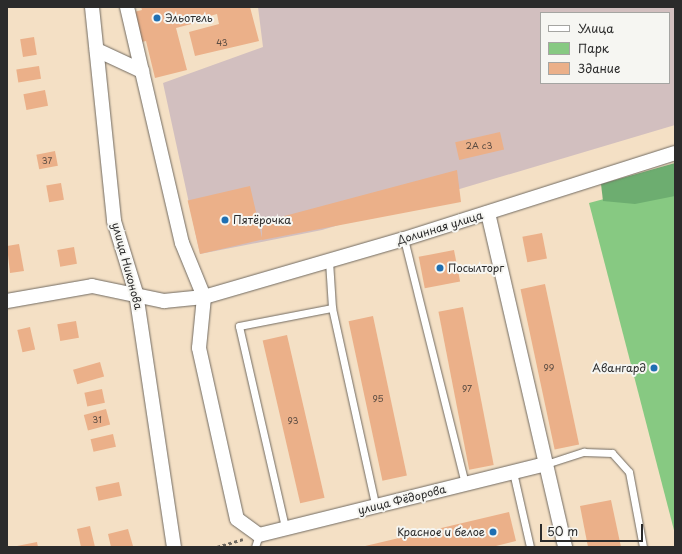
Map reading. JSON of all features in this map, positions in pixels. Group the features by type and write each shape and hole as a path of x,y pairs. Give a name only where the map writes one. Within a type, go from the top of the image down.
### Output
{"street":[{"name":"улица Никонова","path":"92,7 114,222 136,293 174,547"},
{"path":"127,7 182,243 204,297 199,348 237,519 257,541"},
{"path":"97,50 142,71"},
{"name":"Долинная улица","path":"7,301 92,286 136,293 164,301 204,297 404,239 675,153"},
{"path":"488,213 566,547"},
{"name":"улица Фёдорова","path":"257,541 285,527 376,508 546,464"}],"lane":[{"path":"404,239 465,484"},
{"path":"329,261 332,308 376,508"},
{"path":"285,527 239,326 332,308"},
{"path":"546,464 584,452 612,453 629,472 643,547"},
{"path":"513,472 530,547"}],"path":[{"path":"217,547 257,541"}],"shaded area":[{"path":"258,7 675,7 675,125 322,230 200,254 163,83 263,47"}],"green space":[{"path":"675,163 675,196 635,204 603,201 601,184"},
{"name":"Авангард","path":"675,180 675,534 589,203"}],"building":[{"path":"141,7 250,7 259,41 195,56 189,32 219,24 217,14 202,18 203,21 176,28 187,70 155,78 146,41 142,42 134,12 142,10"},
{"path":"34,37 37,55 23,57 20,39"},
{"path":"39,66 41,79 18,82 16,70"},
{"path":"45,90 48,106 26,110 23,94"},
{"path":"500,132 504,150 459,160 455,142"},
{"path":"55,151 58,166 39,169 36,155"},
{"path":"457,170 461,202 262,240 262,222"},
{"path":"61,183 64,200 49,202 46,186"},
{"name":"Пятёрочка","path":"250,186 262,240 200,254 188,200"},
{"path":"542,233 547,259 527,262 522,237"},
{"path":"19,244 24,271 10,273 7,246"},
{"path":"74,247 77,264 60,267 57,250"},
{"name":"Посылторг","path":"454,250 460,281 425,288 419,257"},
{"path":"545,284 579,444 555,450 521,289"},
{"path":"463,307 494,465 469,470 438,312"},
{"path":"373,316 407,475 382,481 349,321"},
{"path":"76,321 79,338 60,341 57,324"},
{"path":"30,327 35,349 23,352 17,330"},
{"path":"287,335 325,498 300,503 263,341"},
{"path":"100,362 104,376 77,384 73,370"},
{"path":"102,389 105,403 87,406 84,393"},
{"path":"106,409 110,424 88,430 84,415"},
{"path":"113,434 116,447 94,452 91,439"},
{"path":"119,482 122,496 98,501 96,487"},
{"path":"611,500 621,547 588,547 580,506"},
{"path":"509,512 516,541 492,547 361,547"},
{"path":"90,526 95,547 81,547 77,529"},
{"path":"128,529 133,546 111,547 108,534"},
{"path":"37,542 38,547 17,547 17,546"}],"place":[{"name":"Эльотель","path":"157,18"},
{"name":"Пятёрочка","path":"225,220"},
{"name":"Посылторг","path":"440,268"},
{"name":"Авангард","path":"654,368"},
{"name":"Красное и белое","path":"493,532"}]}
